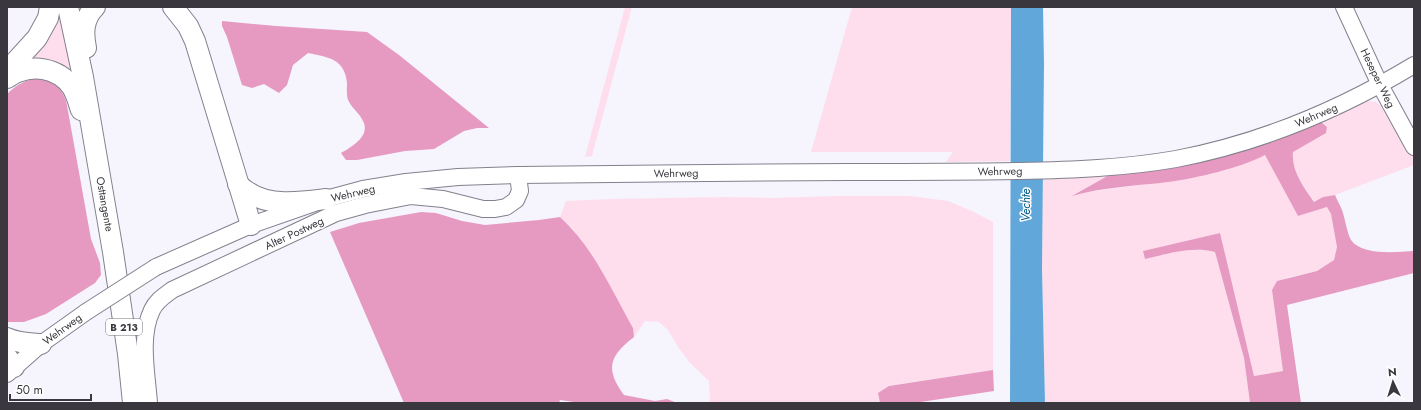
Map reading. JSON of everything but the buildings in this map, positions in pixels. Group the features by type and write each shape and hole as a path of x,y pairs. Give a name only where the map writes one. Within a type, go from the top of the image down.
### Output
{"main road":[{"path":"7,71 37,38 48,18 50,7"},
{"name":"Osttangente","path":"68,7 89,110 114,259 128,354 133,403"},
{"path":"89,110 89,63 83,37 84,23 95,7"},
{"path":"172,7 188,26 195,41 251,225"},
{"path":"7,78 18,72 32,68 53,71 62,76 70,84 76,94 96,154"},
{"path":"238,184 248,192 260,198 273,201 297,203 326,199"},
{"path":"7,338 16,342 41,344"}],"street":[{"name":"Heseper Weg","path":"1344,7 1380,85 1414,147"},
{"name":"Wehrweg","path":"9,366 86,312 156,267 251,225 326,199 363,189 406,182 458,177 518,175 751,172 991,172 1055,170 1147,164 1177,159 1223,148 1322,114 1380,85 1414,65"},
{"name":"Alter Postweg","path":"150,403 145,334 153,309 160,299 172,290 336,213 365,205 411,196 443,199 483,209 506,207 516,200 520,191 518,175"}],"shaded area":[{"path":"625,7 632,7 592,156 585,157"},
{"path":"852,7 1011,7 1010,161 946,162 953,152 811,152"},
{"path":"58,12 61,13 74,74 19,63"},
{"path":"222,21 367,32 399,55 489,128 477,128 464,131 434,149 405,151 357,160 346,160 341,153 350,148 359,140 365,126 362,118 348,100 346,75 339,64 329,58 308,53 293,65 287,85 279,93 264,84 252,88 242,85 227,37 222,26"},
{"path":"42,78 54,83 62,92 66,100 91,239 100,263 101,275 95,283 46,314 24,322 7,322 7,94 15,87 23,83"},
{"path":"1368,101 1376,102 1384,108 1414,158 1414,165 1335,195 1323,197 1315,202 1296,172 1293,152 1327,127 1321,122"},
{"path":"1321,122 1327,127 1326,133 1293,152 1294,166 1302,185 1314,202 1323,197 1335,195 1342,210 1351,240 1356,245 1363,249 1380,252 1414,251 1414,273 1287,305 1301,403 1250,403 1244,358 1215,252 1206,250 1188,250 1145,259 1143,251 1220,233 1254,376 1283,371 1272,290 1277,281 1317,271 1334,260 1337,247 1331,214 1327,207 1298,216 1265,155 1231,168 1192,178 1108,189 1072,196 1111,174 1161,169 1211,160 1260,145"},
{"path":"1265,155 1298,216 1327,207 1331,214 1337,247 1334,260 1317,271 1286,278 1272,290 1283,371 1254,376 1219,233 1144,251 1145,259 1188,250 1206,250 1215,252 1244,358 1250,403 1045,403 1042,269 1043,180 1111,174 1075,195 1205,174 1239,165"},
{"path":"910,196 948,201 993,222 993,370 889,386 878,393 880,403 710,403 709,381 690,363 668,330 659,322 645,321 634,337 633,328 573,229 560,217 566,201"},
{"path":"421,212 436,213 462,221 485,225 560,217 572,229 592,255 633,328 634,337 619,350 612,363 614,378 618,386 624,395 655,401 667,399 677,403 581,403 560,400 559,403 404,403 330,232 359,223"},
{"path":"993,370 994,391 914,403 880,403 878,393 889,386"}],"water":[{"name":"Vechte","path":"1011,7 1043,7 1044,64 1042,269 1045,403 1010,403"}]}
